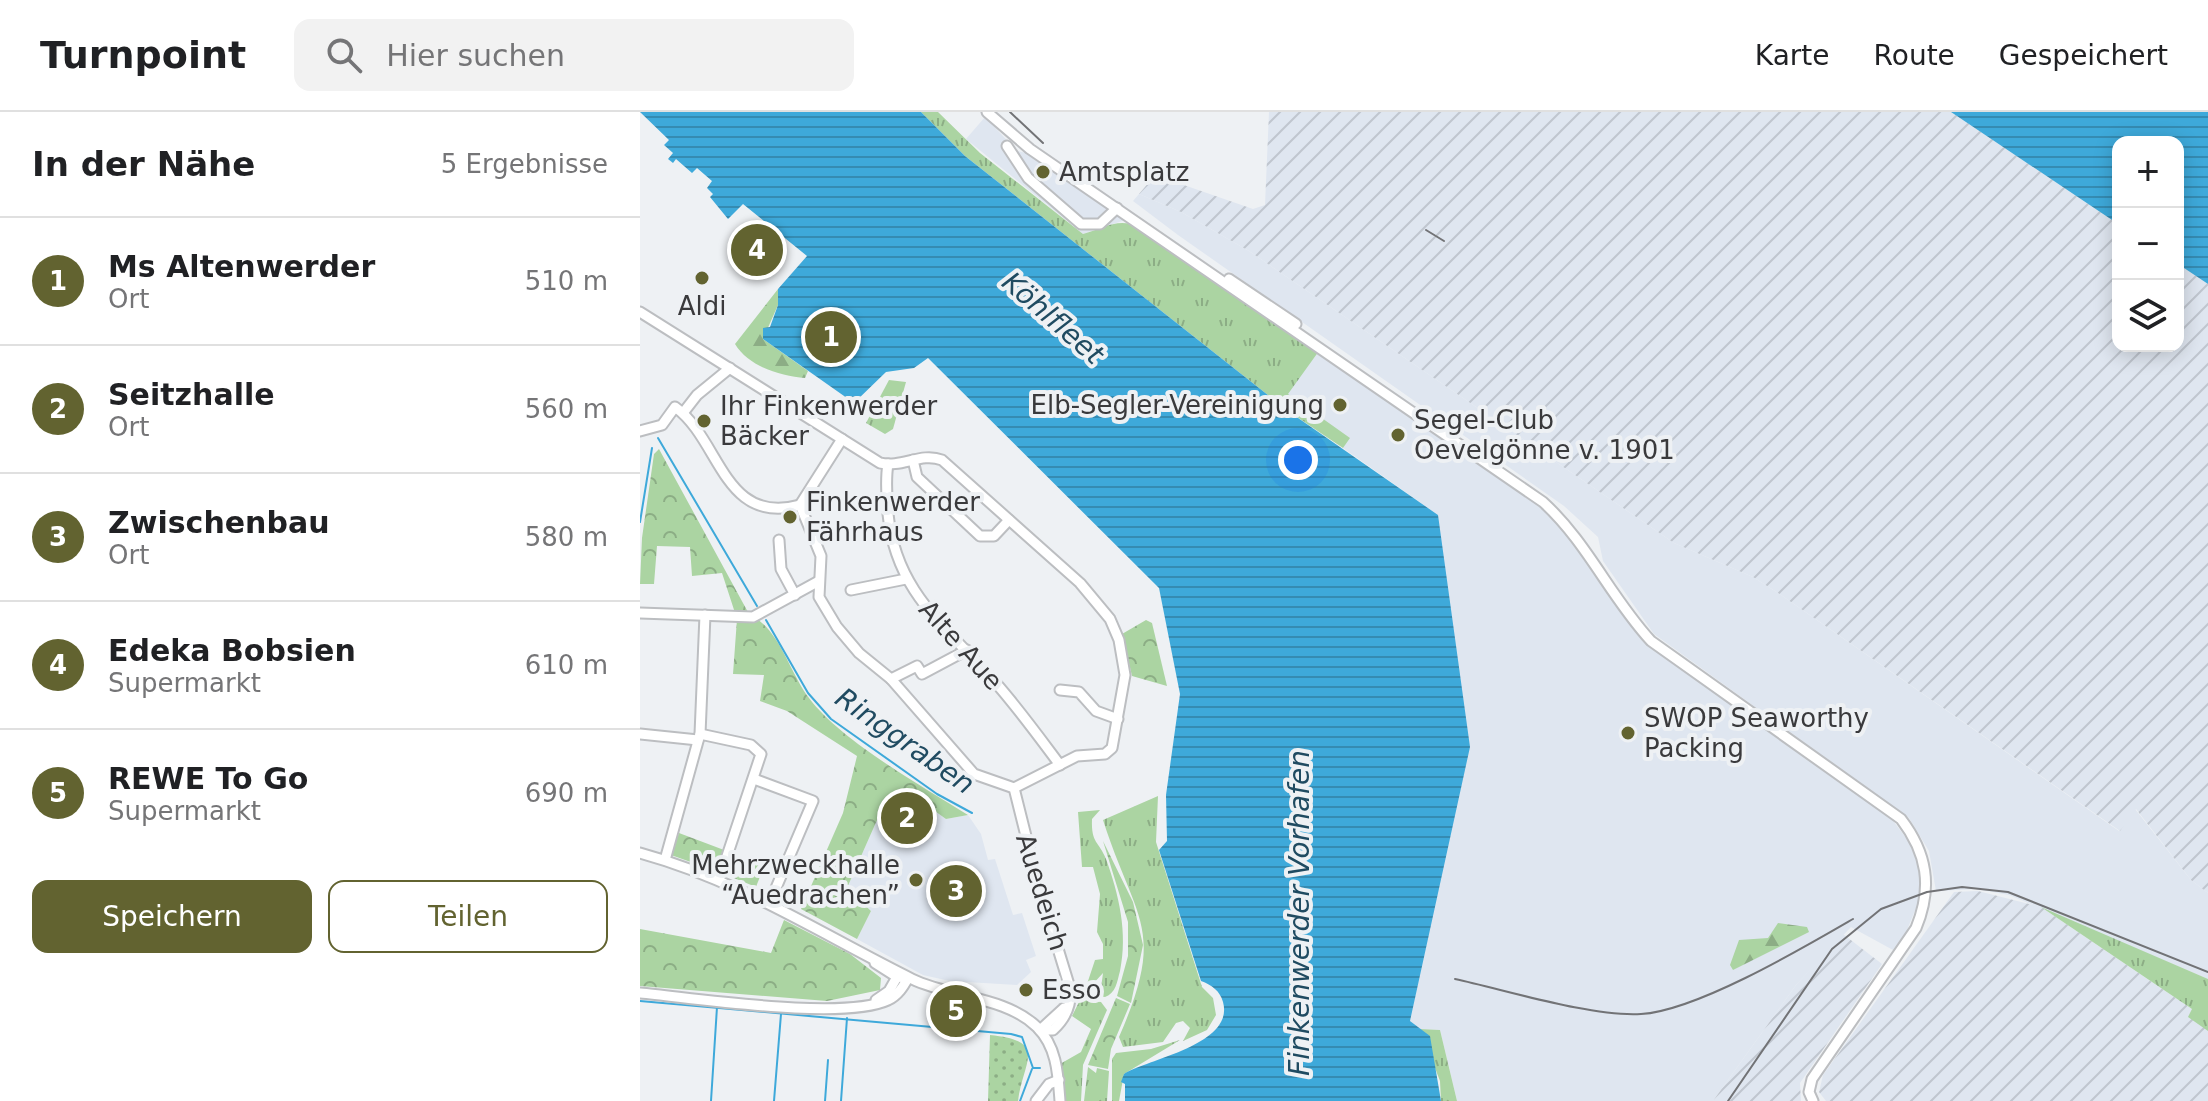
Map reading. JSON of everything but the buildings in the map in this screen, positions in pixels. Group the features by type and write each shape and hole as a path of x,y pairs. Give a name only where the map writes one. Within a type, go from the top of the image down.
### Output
{"street":[{"path":"987,112 1023,144 1543,502 1572,531 1629,615 1651,641 1880,802 1910,830 1919,847 1927,877 1923,913 1916,928 1817,1070 1811,1097"},
{"path":"1007,146 1028,178 1081,224 1100,224 1117,208"},
{"path":"640,312 842,439 888,464 928,456 942,460 1104,608 1119,640 1125,675 1109,752 1082,754 1014,788 974,774 891,679 859,653 837,627 819,597 821,556 800,505"},
{"path":"640,431 662,425 730,368"},
{"path":"679,410 701,435 732,487 742,496 777,508 800,505"},
{"path":"800,505 842,439"},
{"path":"913,460 917,477 980,536 993,537 1009,520"},
{"name":"Alte Aue","path":"888,464 885,485 890,527 906,579 923,606 967,650 1060,765"},
{"path":"779,540 781,569 795,595"},
{"path":"851,590 906,579"},
{"path":"640,613 753,617 819,581"},
{"path":"665,860 699,737 705,615"},
{"path":"891,679 917,666 922,674 967,650"},
{"path":"1060,690 1079,692 1096,711 1118,719"},
{"path":"640,734 699,737 751,745 761,754 719,880"},
{"path":"754,779 813,801 770,902"},
{"name":"Auedeich","path":"1014,788 1071,995"},
{"path":"640,853 719,880 770,902 903,977 1022,1015 1040,1030 1054,1054 1060,1101"},
{"path":"640,993 828,1009 865,1005 889,991 903,977"},
{"path":"1040,1030 1050,1031 1059,1024 1069,1008 1071,995"},
{"path":"1040,1030 1062,1011 1071,995"},
{"path":"1054,1054 1059,1024"},
{"path":"1036,1101 1049,1084 1059,1080"}],"shaded area":[{"path":"1269,112 1951,112 2112,220 2112,352 2184,352 2184,268 2208,284 2208,893 2191,880 2136,809 2120,831 1781,595 1753,577 1674,543 1249,251 1181,212 1139,194 1155,175 1253,209 1265,205"},
{"path":"985,117 1017,151 1031,154 1125,220 1083,234 966,139"},
{"path":"1139,194 1181,212 1249,251 1674,543 1753,577 1781,595 2119,831 2135,809 2191,880 2208,893 2208,979 2009,895 1976,889 1936,891 1929,851 1909,818 1654,634 1603,561 1598,537 1564,506 1178,235 1133,201"},
{"path":"1319,351 1542,507 1562,525 1622,615 1645,643 1891,818 1916,851 1921,882 1918,903 1907,930 1893,950 1851,927 1796,985 1713,1101 1457,1101 1440,1030 1420,1029 1410,1021 1432,916 1438,515 1343,448 1349,438 1287,394"},
{"path":"915,797 946,819 968,815 981,834 988,860 995,859 1013,915 1022,913 1036,956 1026,960 1031,972 1017,985 950,981 923,975 857,939 871,911 847,888 885,802"},
{"path":"1978,891 2041,907 2192,1009 2208,1030 2208,1101 1826,1101 1819,1092 1823,1075 1954,892"},
{"path":"1843,934 1882,964 1800,1083 1801,1101 1713,1101 1796,985"}],"green space":[{"path":"921,112 938,112 980,153 1083,234 1118,223 1140,227 1319,351 1288,394 1350,438 1343,448 1288,411 965,156"},
{"path":"778,289 778,305 763,339 808,371 805,378 766,369 748,359 735,344"},
{"path":"889,380 906,382 893,429 885,434 866,423"},
{"path":"659,449 749,614 769,630 809,698 861,746 968,815 946,819 915,797 885,802 847,888 871,911 857,939 801,909 843,813 857,756 787,711 760,701 764,675 733,674 737,619 722,573 692,576 690,547 657,546 654,584 640,584 642,538 654,454"},
{"path":"1146,620 1152,623 1167,686 1132,676 1122,634"},
{"path":"1158,796 1156,842 1202,987 1213,998 1216,1015 1207,1030 1183,1041 1190,1028 1183,1021 1176,1023 1163,1042 1123,1047 1119,1037 1133,1000 1144,947 1135,905 1103,820"},
{"path":"1100,810 1092,819 1093,833 1115,886 1123,943 1117,983 1112,993 1105,997 1100,996 1103,973 1092,985 1087,984 1095,960 1103,959 1103,944 1097,932 1100,894 1093,867 1082,867 1078,812"},
{"path":"679,833 724,850 716,871 671,855"},
{"path":"1103,841 1133,902 1143,945 1131,1003 1117,996 1128,956 1128,922"},
{"path":"731,853 764,866 756,887 724,874"},
{"path":"2041,907 2208,979 2208,1031 2188,1017 2192,1009"},
{"path":"784,920 850,954 881,978 880,990 827,1001 640,986 640,929 771,953"},
{"path":"1778,923 1807,927 1809,932 1733,970 1730,965 1739,940 1768,938"},
{"path":"1116,998 1130,1004 1111,1049 1108,1069 1088,1065"},
{"path":"1079,1002 1101,1002 1107,1010 1083,1065 1081,1101 1064,1101 1060,1064 1081,1052 1091,1029 1072,1016"},
{"path":"1420,1029 1440,1030 1457,1101 1441,1101 1440,1081"},
{"path":"990,1035 1020,1042 1026,1048 1027,1064 1018,1101 988,1101"},
{"path":"1180,1040 1124,1074 1119,1101 1112,1101 1112,1059 1116,1053 1151,1049"},
{"path":"1088,1067 1096,1073 1097,1068 1109,1071 1107,1101 1084,1101"}],"water":[{"path":"640,112 921,112 965,156 1288,411 1438,515 1470,747 1410,1021 1430,1036 1441,1101 1125,1101 1125,1084 1121,1082 1124,1074 1203,1040 1216,1029 1223,1017 1220,995 1201,981 1159,850 1167,841 1166,795 1180,694 1159,588 928,358 914,368 886,372 854,403 763,339 763,328 770,327 778,305 778,289 807,256 743,204 728,219 710,197 713,194 707,188 712,181 697,168 692,173 676,159 673,163 668,159 673,153 664,145 669,140"},
{"path":"1951,112 2208,112 2208,284 2184,268 2184,136 2112,136 2112,220"}],"waterway":[{"name":"Ringgraben","path":"658,438 757,606"},
{"path":"640,522 652,448"},
{"name":"Ringgraben","path":"766,620 808,693 831,719 937,794 972,813"},
{"path":"640,1001 1011,1034 1022,1037 1033,1068 1040,1068"},
{"path":"711,1101 717,1007"},
{"path":"774,1101 781,1014"},
{"path":"841,1101 847,1018"},
{"path":"825,1101 828,1060"},
{"path":"1020,1101 1032,1069"}],"railway":[{"path":"1010,112 1043,143"},
{"path":"1426,230 1444,241"},
{"path":"1728,1101 1832,949 1881,909 1927,892 1962,887 2008,892 2208,972"},
{"path":"1455,979 1574,1007 1641,1014 1664,1010 1719,990 1853,919"}],"place":[{"name":"Amtsplatz","path":"1043,172"},
{"name":"Edeka Bobsien","path":"757,250"},
{"name":"Aldi","path":"702,278"},
{"name":"Ms Altenwerder","path":"831,337"},
{"name":"Elb-Segler-Vereinigung","path":"1340,405"},
{"name":"Ihr Finkenwerder Bäcker","path":"704,421"},
{"name":"Segel-Club Oevelgönne v. 1901","path":"1398,435"},
{"name":"Finkenwerder Fährhaus","path":"790,517"},
{"name":"SWOP Seaworthy Packing","path":"1628,733"},
{"name":"Seitzhalle","path":"907,818"},
{"name":"Mehrzweckhalle “Auedrachen”","path":"916,880"},
{"name":"Zwischenbau","path":"956,891"},
{"name":"Esso","path":"1026,990"},
{"name":"REWE To Go","path":"956,1011"}],"water label":[{"name":"Köhlfleet","path":"1053,318"},
{"name":"Finkenwerder Vorhafen","path":"1299,913"}]}
